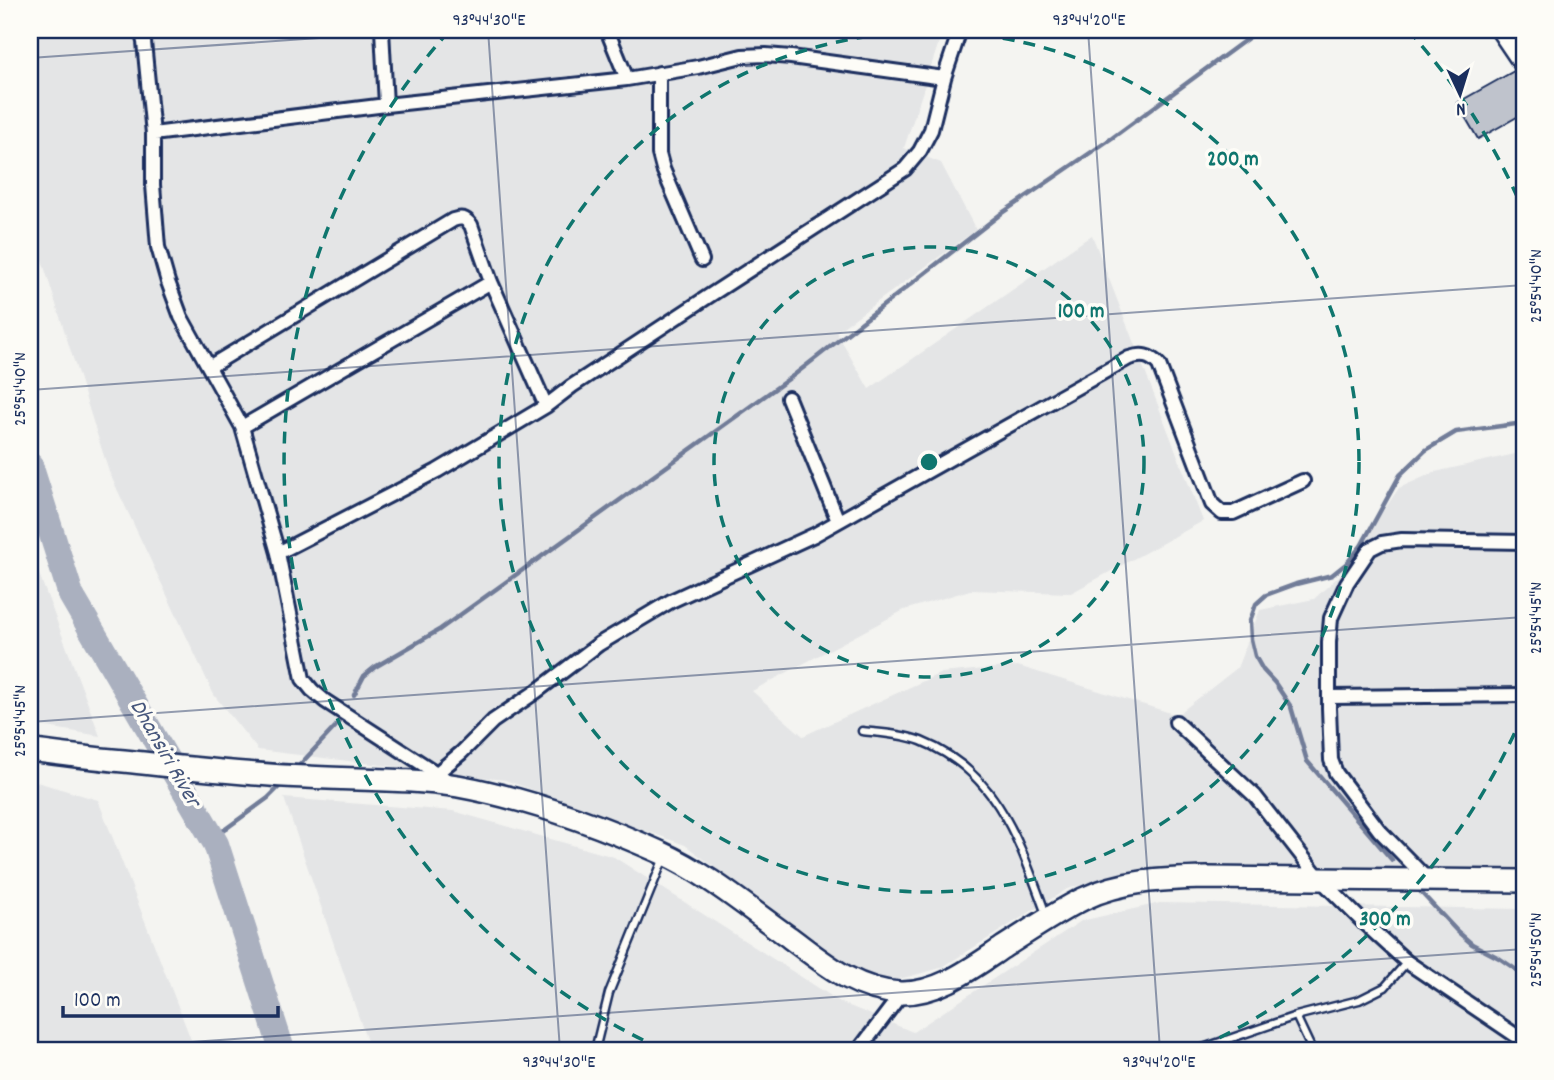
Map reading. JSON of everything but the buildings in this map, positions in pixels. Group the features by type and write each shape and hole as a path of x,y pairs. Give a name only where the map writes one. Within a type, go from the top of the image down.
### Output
{"main road":[{"path":"1501,30 1524,65"},
{"path":"30,750 238,772 397,780 499,794 607,830 666,855 727,892 854,983 875,990 902,993 923,990 946,982 1084,899 1106,889 1128,884 1207,878 1524,881"}],"street":[{"path":"141,30 153,134 153,185 158,247 181,317 242,427 278,553 303,679 325,701 456,786"},
{"path":"382,30 386,105"},
{"path":"607,30 627,79"},
{"path":"278,553 437,471 546,406 572,386 905,169 920,151 931,130 960,30"},
{"path":"153,134 627,79 742,56 766,55 944,78"},
{"path":"659,73 659,153 663,169 702,260"},
{"path":"209,367 453,219 460,218 466,219 471,225 491,282 546,406"},
{"path":"242,427 491,282"},
{"path":"437,773 493,721 599,644 671,601 814,535 1129,358 1147,355 1160,365 1212,504 1222,513 1233,513 1303,481"},
{"path":"788,398 838,521"},
{"path":"1429,881 1379,830 1336,773 1331,760 1331,618 1347,583 1370,549 1382,543 1402,540 1524,542"},
{"path":"1329,698 1524,695"},
{"path":"1176,722 1255,796 1320,879 1363,922 1407,962 1524,1041"},
{"path":"866,1048 902,993"}],"lane":[{"path":"863,731 919,740 954,757 978,778 999,805 1021,846 1048,919"},
{"path":"595,1050 609,993 666,855"},
{"path":"1197,1050 1296,1016 1359,1000 1385,987 1407,962"},
{"path":"1296,1016 1312,1050"}],"shaded area":[{"path":"30,30 943,30 904,148 941,163 976,230 836,332 869,389 1092,235 1203,521 1071,593 970,590 904,610 752,691 803,736 941,673 1018,666 1177,715 1237,668 1260,610 1314,599 1339,576 1399,488 1435,472 1524,452 1524,870 1136,869 1067,889 941,968 892,981 844,964 685,845 505,780 258,750 214,695 109,472 30,222"},
{"path":"30,550 100,736 30,724"},
{"path":"30,780 98,800 195,1050 30,1050"},
{"path":"284,798 453,811 614,857 842,1003 913,1032 1081,921 1160,903 1524,909 1524,1050 370,1050"}],"waterway":[{"path":"354,695 364,676 375,667 439,630 794,375 1002,213 1112,138 1259,30"},
{"path":"1392,860 1307,761 1291,707 1255,656 1250,621 1256,604 1266,595 1332,575 1347,563 1361,546 1400,475 1426,450 1456,432 1524,423"},
{"name":"Dhansiri River","path":"30,465 71,595 216,844 282,1050"},
{"path":"295,770 341,718"},
{"path":"213,838 268,798 282,784"},
{"path":"1415,886 1472,944 1524,975"}]}
